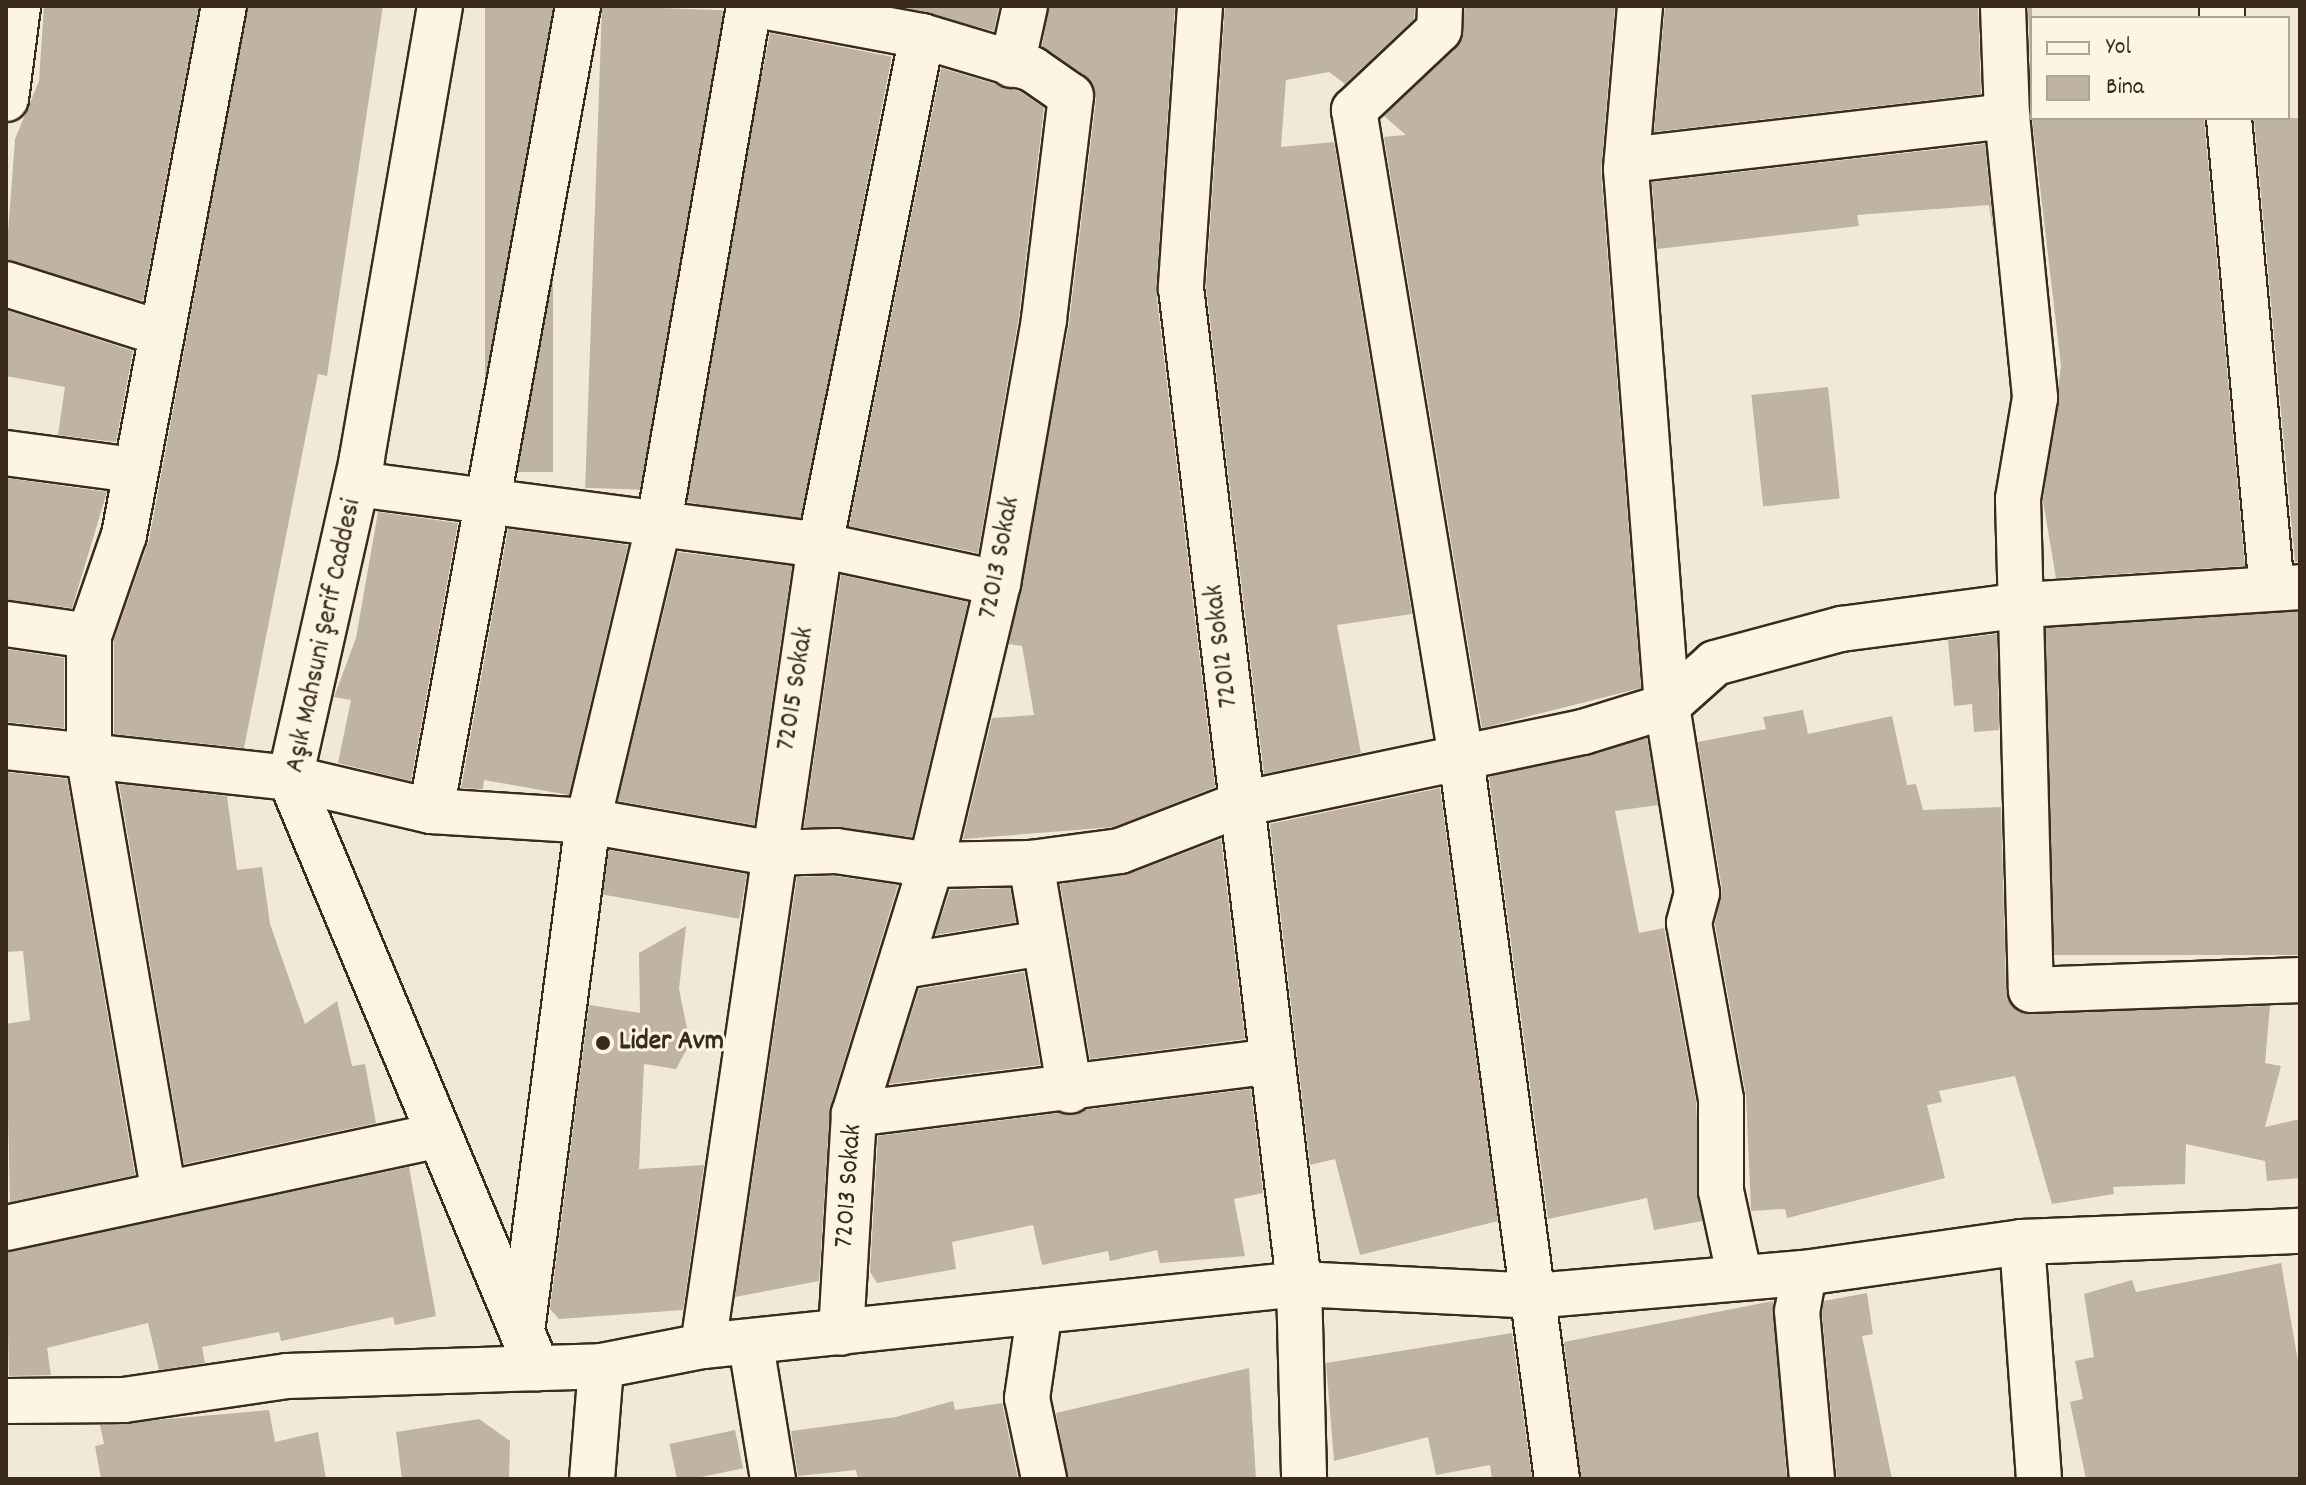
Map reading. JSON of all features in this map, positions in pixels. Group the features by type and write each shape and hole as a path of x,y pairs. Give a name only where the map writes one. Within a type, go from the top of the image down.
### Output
{"street":[{"path":"6,99 18,6"},
{"path":"164,1194 89,759 89,636 124,535 157,332 224,6"},
{"name":"Aşık Mahsuni Şerif Caddesi","path":"440,6 357,484 290,778 530,1349"},
{"path":"431,811 483,500 578,6"},
{"path":"530,1349 588,821 658,528 749,6"},
{"name":"72013 Sokak","path":"761,6 826,14 922,36 1032,69 1071,96 1044,320 998,583 931,865 903,966 854,1114 841,1333"},
{"path":"1012,65 1025,6"},
{"name":"72012 Sokak","path":"1200,6 1181,288 1299,1284 1304,1479"},
{"path":"1440,6 1439,30 1354,110 1461,757 1557,1479"},
{"path":"1640,6 1627,160 1667,706 1697,893 1689,923 1721,1099 1721,1191 1740,1278"},
{"path":"2003,6 2007,116 2035,398 2018,499 2024,605 2031,990 2300,980"},
{"name":"72015 Sokak","path":"703,1346 770,853 820,545 922,36"},
{"path":"1627,160 2007,116"},
{"path":"6,747 89,759 290,778 431,811 588,821 770,853 836,851 931,865 1031,863 1120,851 1241,804 1461,757 1667,706 1715,663 1841,629 2024,605 2286,588 2229,120"},
{"path":"6,284 157,332"},
{"path":"6,453 134,470"},
{"path":"357,484 658,528 820,545 998,583"},
{"path":"6,624 89,636"},
{"path":"1031,863 1070,1091"},
{"path":"903,966 1044,943"},
{"path":"854,1114 1070,1091 1271,1061"},
{"path":"6,1228 438,1135"},
{"path":"6,1401 124,1400 287,1376 530,1349 601,1366 703,1346 751,1345 841,1333 1039,1316 1299,1284 1533,1296 1804,1273 2022,1242 2300,1231"},
{"path":"2022,1242 2039,1479"},
{"path":"1804,1273 1797,1311 1812,1479"},
{"path":"1039,1316 1027,1398 1044,1479"},
{"path":"751,1345 773,1479"},
{"path":"592,1479 601,1366"}],"building":[{"path":"44,6 199,6 143,301 6,260 15,139 39,81"},
{"path":"248,6 383,6 327,376 318,374 244,748 114,734 114,640 149,540"},
{"path":"485,6 553,6 553,472 485,472"},
{"path":"602,6 723,10 706,492 585,488"},
{"path":"897,6 999,6 994,31"},
{"path":"1049,6 1175,6 1156,291 1215,787 1114,827 963,839 992,718 1034,715 1022,646 1009,644 1069,324 1096,99 1086,76 1042,46"},
{"path":"1225,6 1415,6 1414,19 1345,84 1329,72 1286,80 1281,147 1334,142 1412,614 1337,625 1361,753 1264,774 1206,287"},
{"path":"1465,6 1615,6 1601,171 1641,688 1482,728 1384,137 1406,135 1384,116 1456,48"},
{"path":"1665,6 1978,6 1981,94 1654,132"},
{"path":"2028,6 2032,6 2030,16 2030,60"},
{"path":"770,33 892,57 801,524 679,500"},
{"path":"941,68 1021,92 1044,108 1019,316 978,553 849,526"},
{"path":"2300,118 2300,562 2295,562 2254,120"},
{"path":"2032,120 2204,120 2245,566 2056,578 2043,501 2061,366"},
{"path":"1985,144 1994,236 1989,205 1857,215 1859,226 1657,249 1652,182"},
{"path":"6,310 133,351 116,442 58,435 65,387 6,376"},
{"path":"1828,387 1840,498 1763,506 1751,395"},
{"path":"6,478 107,492 72,608 6,600"},
{"path":"378,512 458,523 411,781 338,763 351,700 334,697 356,638"},
{"path":"508,529 628,545 569,795 484,780 483,789 461,788"},
{"path":"678,552 792,566 754,825 618,801"},
{"path":"841,575 968,602 912,837 804,827"},
{"path":"2045,612 2300,612 2300,955 2045,955"},
{"path":"1997,634 1999,730 1974,732 1972,704 1954,706 1948,640"},
{"path":"6,649 64,658 64,728 6,722"},
{"path":"1803,710 1808,734 1892,716 1907,785 1916,784 1923,810 2001,807 2006,991 2019,1012 2270,1006 2265,1063 2281,1066 2265,1127 2300,1119 2300,1178 2267,1181 2265,1161 2186,1144 2185,1184 2113,1187 2114,1194 2052,1204 2015,1076 1939,1091 1942,1102 1927,1105 1945,1178 1787,1218 1785,1209 1751,1211 1746,1095 1715,924 1722,889 1698,742 1766,729 1763,717"},
{"path":"1647,738 1658,805 1615,811 1639,933 1664,928 1696,1101 1702,1221 1654,1230 1647,1198 1548,1219 1489,777"},
{"path":"6,772 67,779 135,1175 10,1202 6,1024 30,1020 23,951 6,952"},
{"path":"119,784 227,796 237,870 262,867 270,924 305,1024 337,1001 352,1066 365,1064 376,1123 184,1164"},
{"path":"1440,788 1498,1221 1360,1255 1335,1159 1310,1165 1270,824"},
{"path":"1221,839 1245,1039 1090,1059 1060,884 1129,874"},
{"path":"609,850 747,874 739,919 601,894"},
{"path":"835,876 898,885 830,1107 819,1281 735,1297 797,877"},
{"path":"1010,888 1016,922 935,935 950,890"},
{"path":"686,926 679,989 690,1043 676,1069 644,1064 639,1169 704,1165 683,1310 559,1319 550,1309 589,1005 640,1013 639,953"},
{"path":"1024,972 1040,1065 889,1084 919,989"},
{"path":"1251,1089 1263,1193 1234,1199 1245,1256 1160,1263 1157,1250 1110,1261 1108,1251 1042,1265 1033,1225 952,1242 956,1269 877,1283 870,1272 878,1136"},
{"path":"409,1167 436,1316 395,1325 393,1317 281,1341 279,1332 202,1347 205,1363 159,1370 148,1323 47,1348 51,1375 9,1376 6,1252"},
{"path":"2281,1263 2300,1373 2300,1479 2086,1479 2070,1402 2083,1399 2075,1361 2094,1357 2084,1294 2132,1280 2136,1292"},
{"path":"1867,1293 1873,1334 1862,1336 1892,1479 1837,1479 1822,1312 1824,1301"},
{"path":"1773,1301 1787,1479 1581,1479 1564,1342"},
{"path":"1512,1333 1532,1479 1492,1479 1490,1465 1436,1475 1428,1437 1334,1461 1326,1363"},
{"path":"1249,1368 1256,1479 1068,1479 1056,1413"},
{"path":"953,1401 955,1410 1002,1403 1018,1479 858,1479 856,1470 798,1476 791,1431 896,1417"},
{"path":"269,1410 275,1442 318,1432 326,1479 101,1479 95,1446 104,1444 100,1425"},
{"path":"479,1419 510,1441 509,1479 402,1479 396,1432"},
{"path":"735,1430 743,1468 692,1479 677,1479 669,1444"}],"place":[{"name":"Lider Avm","path":"603,1043"}]}
